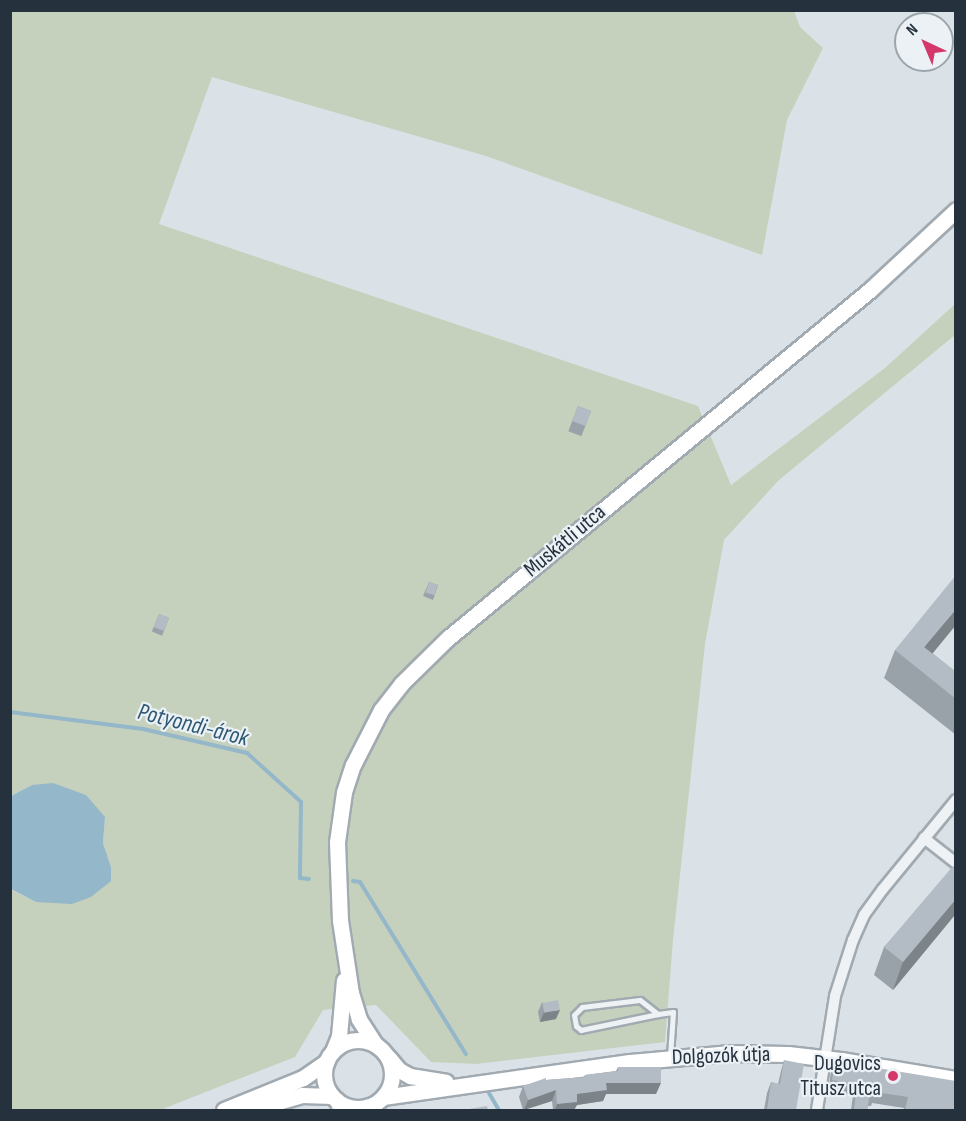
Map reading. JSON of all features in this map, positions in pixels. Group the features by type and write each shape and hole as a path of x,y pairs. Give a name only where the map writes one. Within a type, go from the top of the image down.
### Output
{"main road":[{"name":"Muskátli utca","path":"375,1044 359,1019 346,963 337,874 340,814 353,765 365,737 402,683 448,638 871,289 956,210"},
{"name":"Muskátli utca","path":"330,1056 339,1036 346,963"},
{"path":"224,1110 303,1078 352,1040 375,1044 389,1058 393,1076 390,1087 383,1097 367,1108 348,1107 303,1095 250,1110"},
{"name":"Dolgozók útja","path":"389,1058 399,1070 410,1076 439,1082 485,1082 670,1058 740,1053 826,1058 956,1079"},
{"path":"330,1056 324,1079 336,1102"},
{"name":"Dolgozók útja","path":"383,1097 409,1092 470,1087 485,1082"}],"street":[{"path":"818,1110 835,996 853,940 864,915 956,800"},
{"path":"924,838 956,863"}],"lane":[{"path":"658,1014 640,1000 582,1007 574,1015 576,1026 581,1030 673,1012 670,1058"}],"green space":[{"path":"11,11 794,11 800,27 823,48 787,120 762,255 486,156 212,77 159,224 698,406 731,485 885,368 955,304 955,335 779,480 724,540 705,644 673,940 665,1042 476,1064 431,1062 376,1005 323,1010 295,1057 160,1110 11,1110 10,889 36,902 111,867 103,843 105,817 32,785 11,796"}],"water":[{"path":"53,783 86,795 105,817 103,843 111,867 111,881 91,897 72,904 36,902 11,889 11,796 32,785"}],"building":[{"path":"578,406 591,411 585,426 572,421"},
{"path":"956,575 956,609 924,647 956,672 956,699 895,650"},
{"path":"429,582 438,585 434,595 426,592"},
{"path":"159,614 169,618 164,631 154,627"},
{"path":"953,866 956,868 956,899 903,962 884,947"},
{"path":"558,1000 560,1010 544,1013 542,1003"},
{"path":"784,1060 804,1064 796,1110 767,1110 771,1082 780,1084"},
{"path":"835,1061 956,1081 956,1110 905,1110 908,1097 875,1092 875,1095 870,1094 867,1110 854,1110 857,1084 832,1080"},
{"path":"618,1067 661,1067 661,1083 606,1083 607,1090 577,1094 577,1102 557,1104 556,1090 528,1100 523,1086 546,1078 546,1080 585,1077 585,1075 618,1071"},
{"path":"487,1106 488,1110 463,1110"}],"waterway":[{"name":"Potyondi-árok","path":"10,712 143,729 247,753 301,802 300,878 309,879"},
{"name":"Potyondi-árok","path":"353,881 360,882 466,1054"},
{"name":"Potyondi-árok","path":"489,1093 499,1110"}],"place":[{"name":"Dugovics Titusz utca","path":"893,1076"}]}
